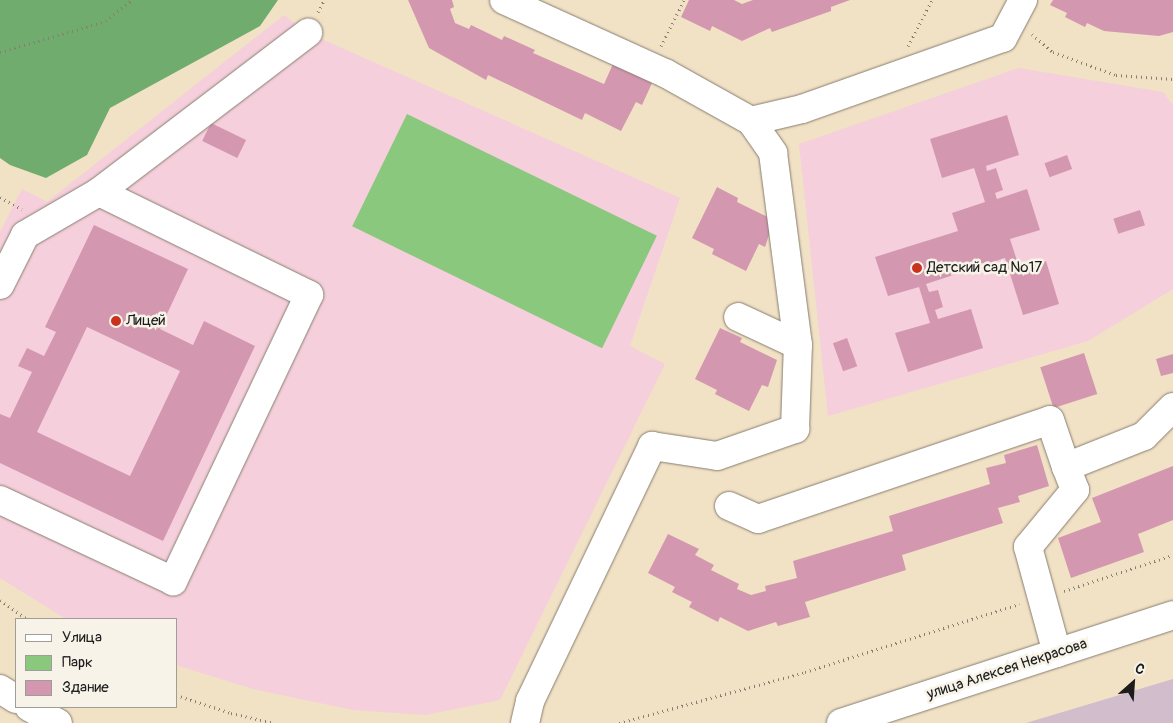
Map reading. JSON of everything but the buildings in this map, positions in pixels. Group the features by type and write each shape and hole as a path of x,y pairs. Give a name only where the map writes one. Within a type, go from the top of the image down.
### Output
{"street":[{"path":"504,0 651,67 751,122 773,153 798,345 795,429 717,456 652,446 530,701 525,723"},
{"path":"751,122 802,109 1002,38 1018,9"},
{"path":"0,284 24,236 99,192 308,33"},
{"path":"0,500 173,581 309,295 99,192"},
{"path":"738,317 798,345"},
{"path":"1066,467 1144,436 1173,407"},
{"path":"729,506 758,519 1050,420 1075,490 1028,547 1057,653"},
{"name":"улица Алексея Некрасова","path":"842,723 1173,615"},
{"path":"0,689 15,698"},
{"path":"31,708 58,723"}],"path":[{"path":"0,52 106,21 132,0"},
{"path":"651,67 684,0"},
{"path":"892,76 932,0"},
{"path":"1018,9 1053,52 1116,75 1173,80"},
{"path":"619,723 805,672 1173,555"},
{"path":"0,600 26,618"},
{"path":"178,696 231,713 274,723"}],"shaded area":[{"path":"284,15 308,33 680,198 630,346 665,364 500,700 425,715 353,710 253,689 178,666 178,618 64,618 0,578 0,232 22,189 47,202"},
{"path":"1019,68 1163,92 1173,105 1173,289 1088,341 828,416 799,144"},
{"path":"1173,679 1173,723 1026,723"}],"green space":[{"path":"0,0 278,0 260,26 110,108 87,155 46,178 10,165 0,158"},
{"path":"407,114 657,236 602,348 352,226"}],"place":[{"name":"Детский сад №17","path":"917,268"},
{"name":"Лицей","path":"116,321"}]}
